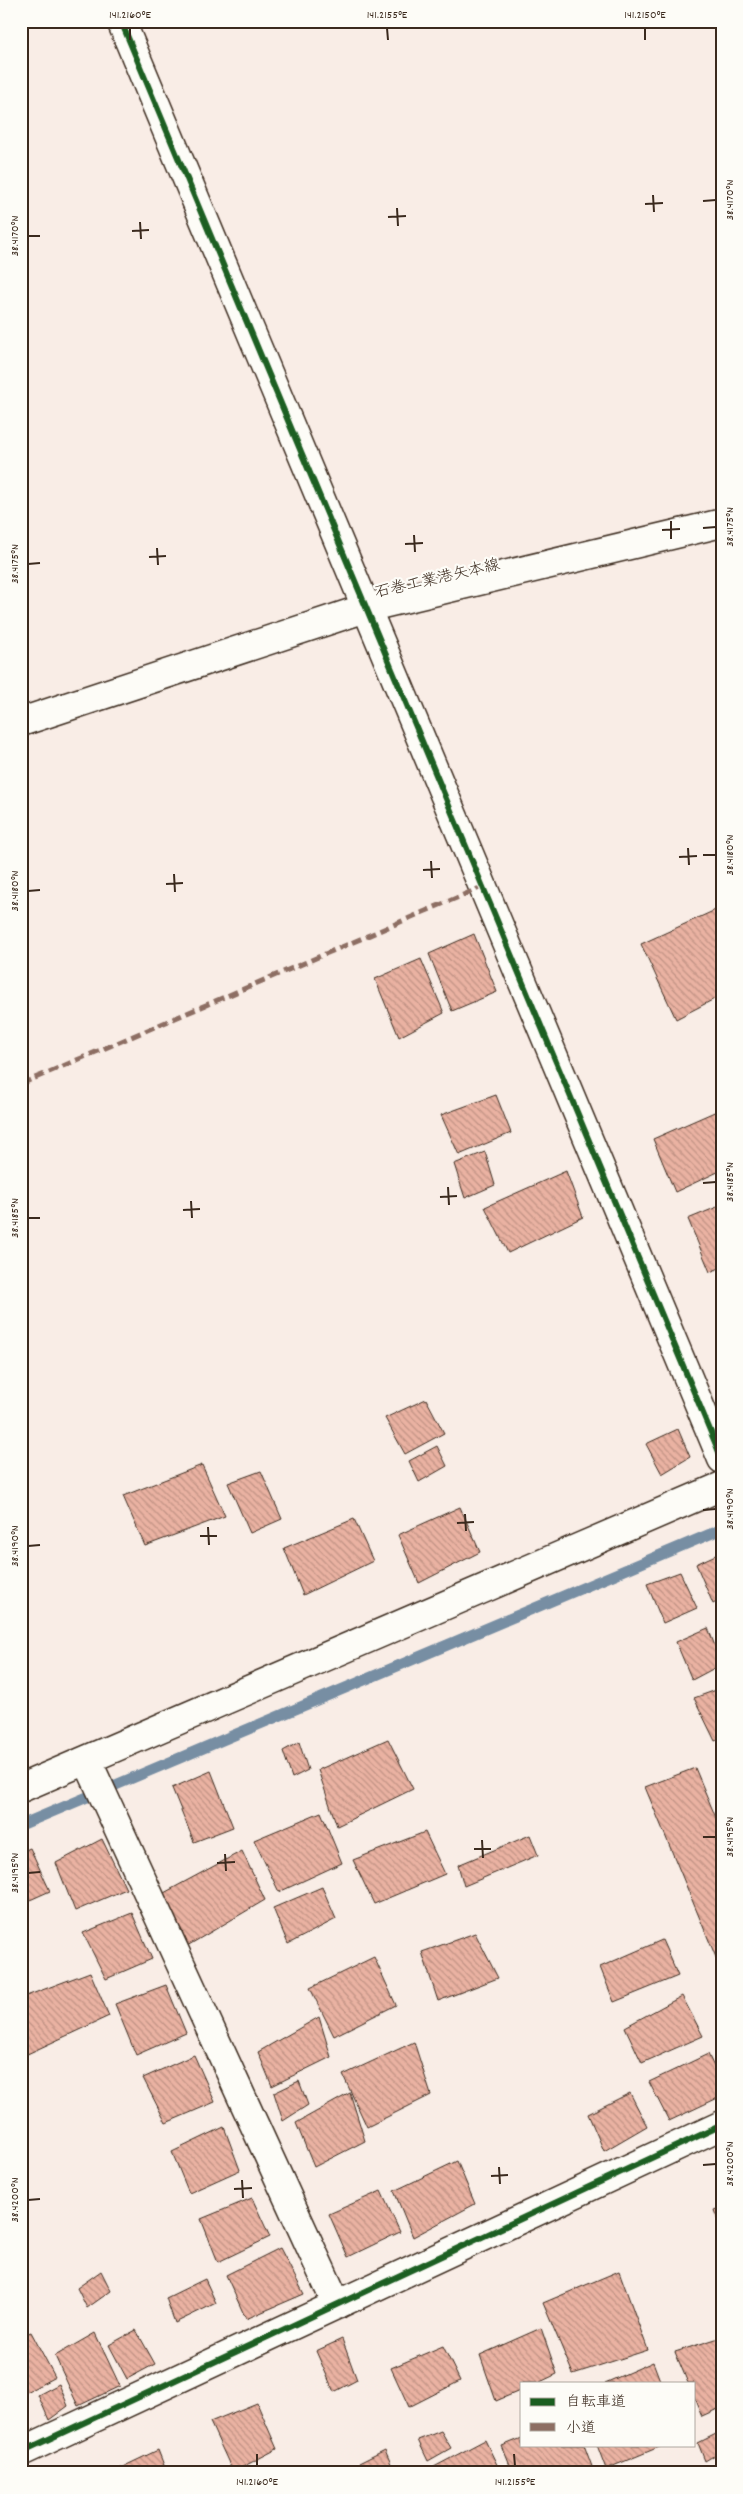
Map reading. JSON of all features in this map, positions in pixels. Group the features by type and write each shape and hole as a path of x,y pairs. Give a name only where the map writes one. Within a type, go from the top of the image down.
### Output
{"street":[{"path":"121,21 722,1459"},
{"name":"石巻工業港矢本線","path":"21,722 366,608 722,522"},
{"path":"21,1788 89,1767 722,1486"},
{"path":"89,1767 337,2305"},
{"path":"21,2452 722,2125"}],"building":[{"path":"722,907 722,995 676,1019 641,944"},
{"path":"474,934 497,992 452,1011 429,954"},
{"path":"421,959 444,1013 399,1037 375,979"},
{"path":"496,1095 511,1133 459,1155 441,1115"},
{"path":"719,1110 722,1116 722,1170 675,1192 653,1139"},
{"path":"485,1152 495,1185 465,1198 454,1164"},
{"path":"566,1171 583,1217 508,1253 485,1207"},
{"path":"722,1205 722,1267 710,1272 688,1219"},
{"path":"426,1399 444,1433 405,1454 385,1418"},
{"path":"678,1429 690,1457 662,1474 646,1444"},
{"path":"437,1446 447,1466 419,1482 409,1461"},
{"path":"202,1465 225,1516 145,1546 123,1496"},
{"path":"261,1471 282,1519 250,1533 228,1483"},
{"path":"460,1507 480,1552 419,1583 398,1535"},
{"path":"354,1519 373,1561 303,1595 284,1548"},
{"path":"722,1552 722,1599 713,1604 696,1564"},
{"path":"680,1572 697,1608 663,1623 647,1584"},
{"path":"708,1628 722,1664 692,1680 676,1642"},
{"path":"722,1688 722,1738 715,1741 694,1698"},
{"path":"388,1739 413,1789 337,1826 318,1770"},
{"path":"299,1742 308,1770 292,1778 283,1751"},
{"path":"695,1768 722,1832 722,1966 720,1967 645,1787"},
{"path":"211,1771 233,1827 194,1842 172,1788"},
{"path":"321,1812 342,1863 279,1892 254,1840"},
{"path":"425,1832 445,1874 374,1904 353,1860"},
{"path":"530,1835 538,1855 464,1886 458,1865"},
{"path":"102,1839 126,1889 75,1911 56,1863"},
{"path":"30,1848 50,1891 21,1904 21,1852"},
{"path":"242,1851 265,1900 187,1946 162,1894"},
{"path":"322,1887 336,1919 288,1944 273,1908"},
{"path":"132,1913 152,1959 106,1979 83,1933"},
{"path":"475,1933 498,1978 438,2001 422,1952"},
{"path":"662,1940 678,1976 614,2002 600,1967"},
{"path":"374,1957 396,2005 334,2036 310,1988"},
{"path":"90,1972 109,2016 23,2056 21,2051 21,1998"},
{"path":"166,1985 186,2033 136,2055 115,2004"},
{"path":"682,1996 703,2036 642,2063 625,2027"},
{"path":"319,2017 331,2057 272,2086 258,2052"},
{"path":"414,2042 431,2095 367,2127 343,2075"},
{"path":"708,2054 722,2084 722,2096 669,2121 649,2082"},
{"path":"194,2055 215,2102 166,2123 143,2078"},
{"path":"299,2081 308,2105 283,2121 274,2093"},
{"path":"350,2093 365,2141 314,2167 296,2123"},
{"path":"630,2093 647,2126 604,2151 588,2114"},
{"path":"224,2127 240,2170 189,2193 172,2152"},
{"path":"457,2161 475,2204 413,2237 394,2191"},
{"path":"381,2191 400,2232 348,2257 329,2214"},
{"path":"252,2198 270,2237 218,2262 201,2219"},
{"path":"722,2207 722,2232 714,2210"},
{"path":"280,2248 304,2294 246,2319 226,2275"},
{"path":"101,2271 111,2291 87,2308 77,2288"},
{"path":"619,2271 648,2350 573,2374 543,2303"},
{"path":"205,2279 216,2303 175,2323 166,2298"},
{"path":"541,2328 557,2374 540,2382 520,2382 520,2391 496,2401 480,2355"},
{"path":"136,2330 155,2364 127,2379 109,2345"},
{"path":"31,2332 55,2377 21,2395 21,2336"},
{"path":"95,2333 120,2386 78,2406 55,2356"},
{"path":"722,2337 722,2407 702,2416 696,2402 696,2382 688,2382 675,2352"},
{"path":"342,2339 357,2380 334,2392 316,2351"},
{"path":"443,2346 460,2381 409,2407 391,2368"},
{"path":"653,2362 661,2382 607,2382"},
{"path":"59,2384 68,2406 49,2420 38,2395"},
{"path":"257,2403 277,2449 233,2472 210,2422"},
{"path":"441,2431 451,2448 428,2461 418,2440"},
{"path":"716,2434 722,2444 722,2451 705,2461 698,2443"},
{"path":"520,2439 520,2446 584,2446 594,2472 513,2473 502,2446"},
{"path":"485,2440 501,2473 437,2473 434,2467"},
{"path":"597,2446 662,2446 606,2469"},
{"path":"158,2450 167,2473 112,2473 112,2472"},
{"path":"385,2450 395,2473 364,2473 359,2463"},
{"path":"353,2465 356,2473 338,2473"}],"waterway":[{"path":"21,1825 722,1529"}],"marked path":[{"path":"21,1084 482,887"}],"cycle path":[{"path":"121,21 722,1459"},
{"path":"21,2452 722,2125"}]}
